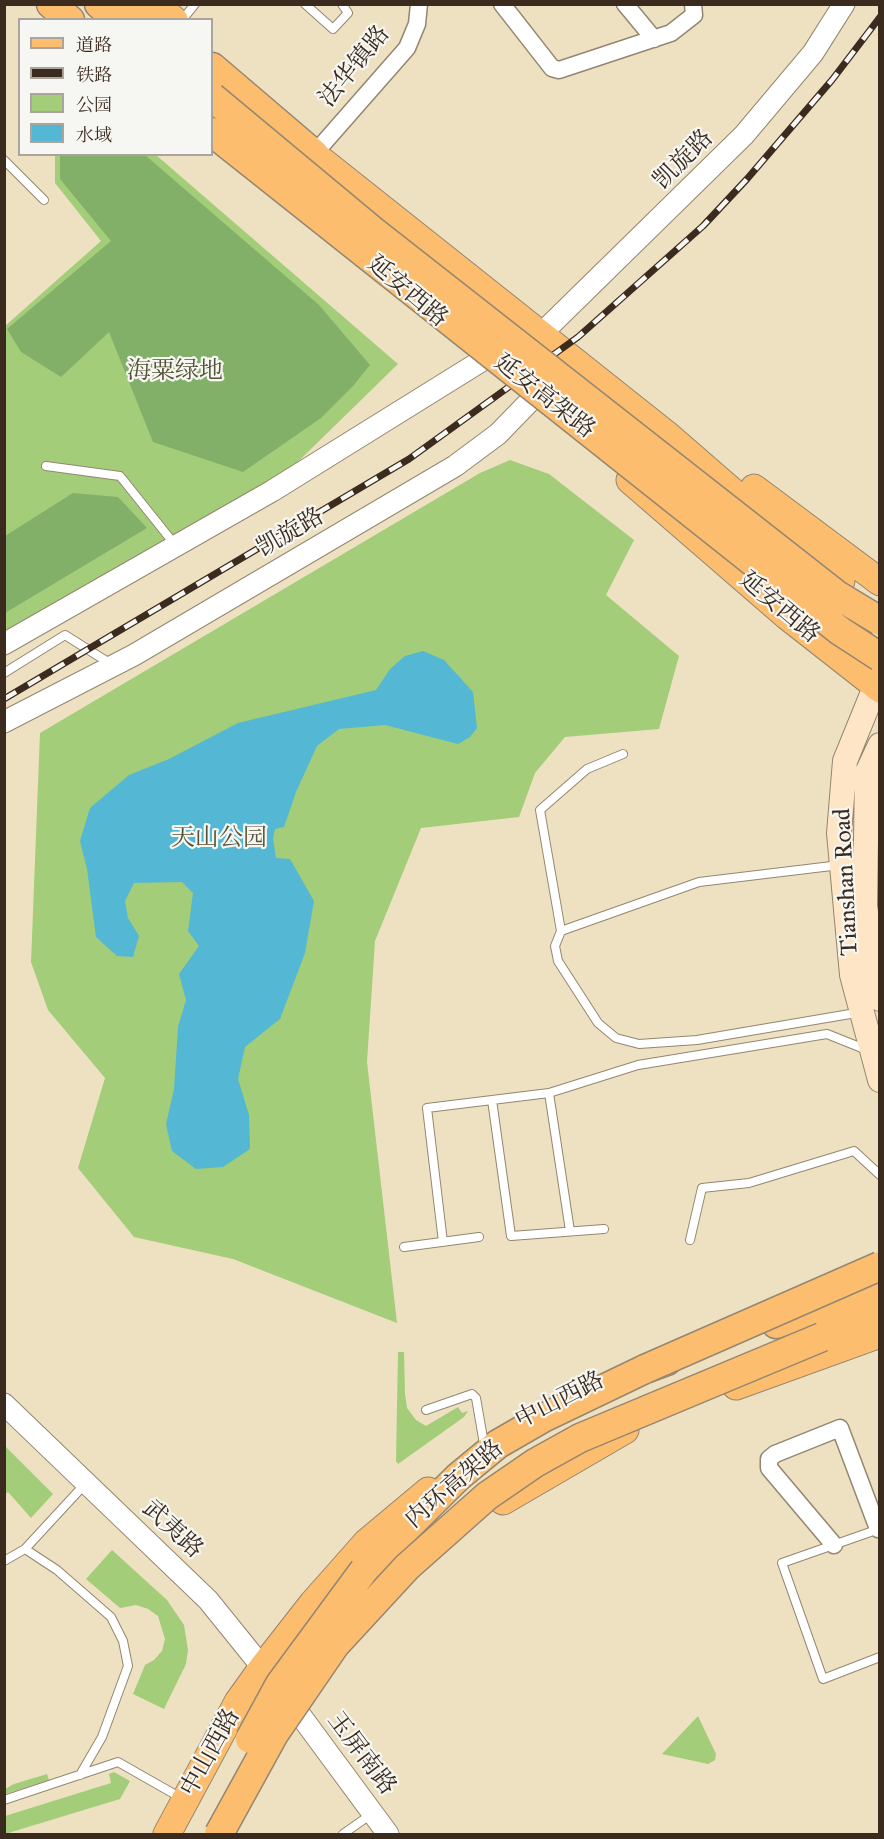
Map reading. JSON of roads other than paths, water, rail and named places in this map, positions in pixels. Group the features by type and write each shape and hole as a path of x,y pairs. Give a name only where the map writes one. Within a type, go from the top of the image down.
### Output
{"highway":[{"path":"51,4 68,18"},
{"path":"99,4 115,18"},
{"path":"134,4 150,18"},
{"path":"213,68 314,154"},
{"name":"延安高架路","path":"213,98 420,267 837,595 879,621"},
{"name":"延安高架路","path":"213,136 840,631 879,657"},
{"path":"840,631 878,680"},
{"path":"645,1369 879,1266"},
{"name":"内环高架路","path":"200,1834 280,1684 364,1569 458,1477 498,1444 543,1418 645,1369 879,1288"},
{"name":"内环高架路","path":"219,1834 274,1734 335,1645 408,1568 487,1496 535,1463 579,1438 879,1311"},
{"path":"822,1337 879,1322"}],"main road":[{"path":"37,4 54,18"},
{"path":"114,4 132,18"},
{"path":"156,4 172,18"},
{"name":"延安西路","path":"213,57 314,154"},
{"name":"延安西路","path":"213,78 377,203 666,434 750,507 879,612"},
{"name":"延安西路","path":"213,136 346,241 486,358 787,616 878,680"},
{"path":"346,241 377,203"},
{"name":"延安西路","path":"666,434 735,475 879,582"},
{"name":"延安西路","path":"598,453 653,483 879,657"},
{"name":"Tianshan Road","path":"878,680 845,761 839,833 852,975 879,1080"},
{"path":"879,745 867,773 865,906 879,999"},
{"name":"中山西路","path":"167,1834 238,1702 314,1602 367,1542 484,1444 543,1404 629,1367 879,1274"},
{"name":"中山西路","path":"229,1834 292,1704 343,1642 408,1574 470,1522 534,1481 654,1414 879,1334"}],"street":[{"name":"法华镇路","path":"314,154 407,48 417,24 419,4"},
{"path":"502,4 552,68 559,70 671,33 694,15 693,4"},
{"path":"625,4 654,39"},
{"name":"凯旋路","path":"4,644 272,491 486,358 540,335 744,135 813,52 844,4"},
{"path":"532,399 540,335"},
{"name":"凯旋路","path":"4,722 113,665 455,466 498,434 532,399"},
{"name":"武夷路","path":"4,1404 208,1600 292,1704"},
{"path":"834,1545 769,1468 770,1459 775,1454 840,1428 879,1529"},
{"name":"玉屏南路","path":"292,1704 388,1834"}],"lane":[{"path":"184,18 195,4"},
{"path":"305,4 333,29 348,13 342,4"},
{"path":"4,160 44,200"},
{"path":"46,466 120,476 176,546"},
{"path":"4,673 65,635 113,665"},
{"path":"623,754 586,769 540,810 561,931 555,946 558,961 598,1023 616,1038 639,1044 697,1040 850,1014"},
{"path":"561,931 699,882 841,865"},
{"path":"443,1242 427,1108 549,1094 638,1065 827,1034 857,1045 873,1054"},
{"path":"549,1094 570,1231"},
{"path":"492,1100 512,1236 604,1229"},
{"path":"690,1240 702,1188 749,1183 854,1151 879,1175"},
{"path":"404,1247 478,1237"},
{"path":"426,1410 472,1394 476,1398 484,1444"},
{"path":"4,1561 25,1549 85,1484"},
{"path":"879,1529 782,1563 823,1679 879,1657"},
{"path":"25,1549 57,1570 111,1617 123,1641 128,1666 102,1737 80,1775"},
{"path":"4,1800 118,1762 185,1800"},
{"path":"343,1834 373,1813"}],"water":[{"path":"423,651 444,660 473,692 477,728 470,737 458,744 385,725 339,729 317,746 296,792 284,827 275,829 273,838 276,858 290,859 314,901 305,953 280,1019 245,1047 238,1079 249,1115 250,1149 223,1167 196,1169 172,1151 166,1124 174,1089 178,1027 186,1000 179,974 199,946 188,931 193,893 182,882 134,883 125,901 128,918 139,936 133,957 117,956 96,937 87,869 80,841 90,808 129,775 169,759 238,723 376,690 390,669 405,656"}],"railway":[{"path":"4,699 409,459 578,337 703,226 747,179 832,80 880,17"}],"park label":[{"name":"海粟绿地","path":"175,372"},
{"name":"天山公园","path":"219,839"}]}
